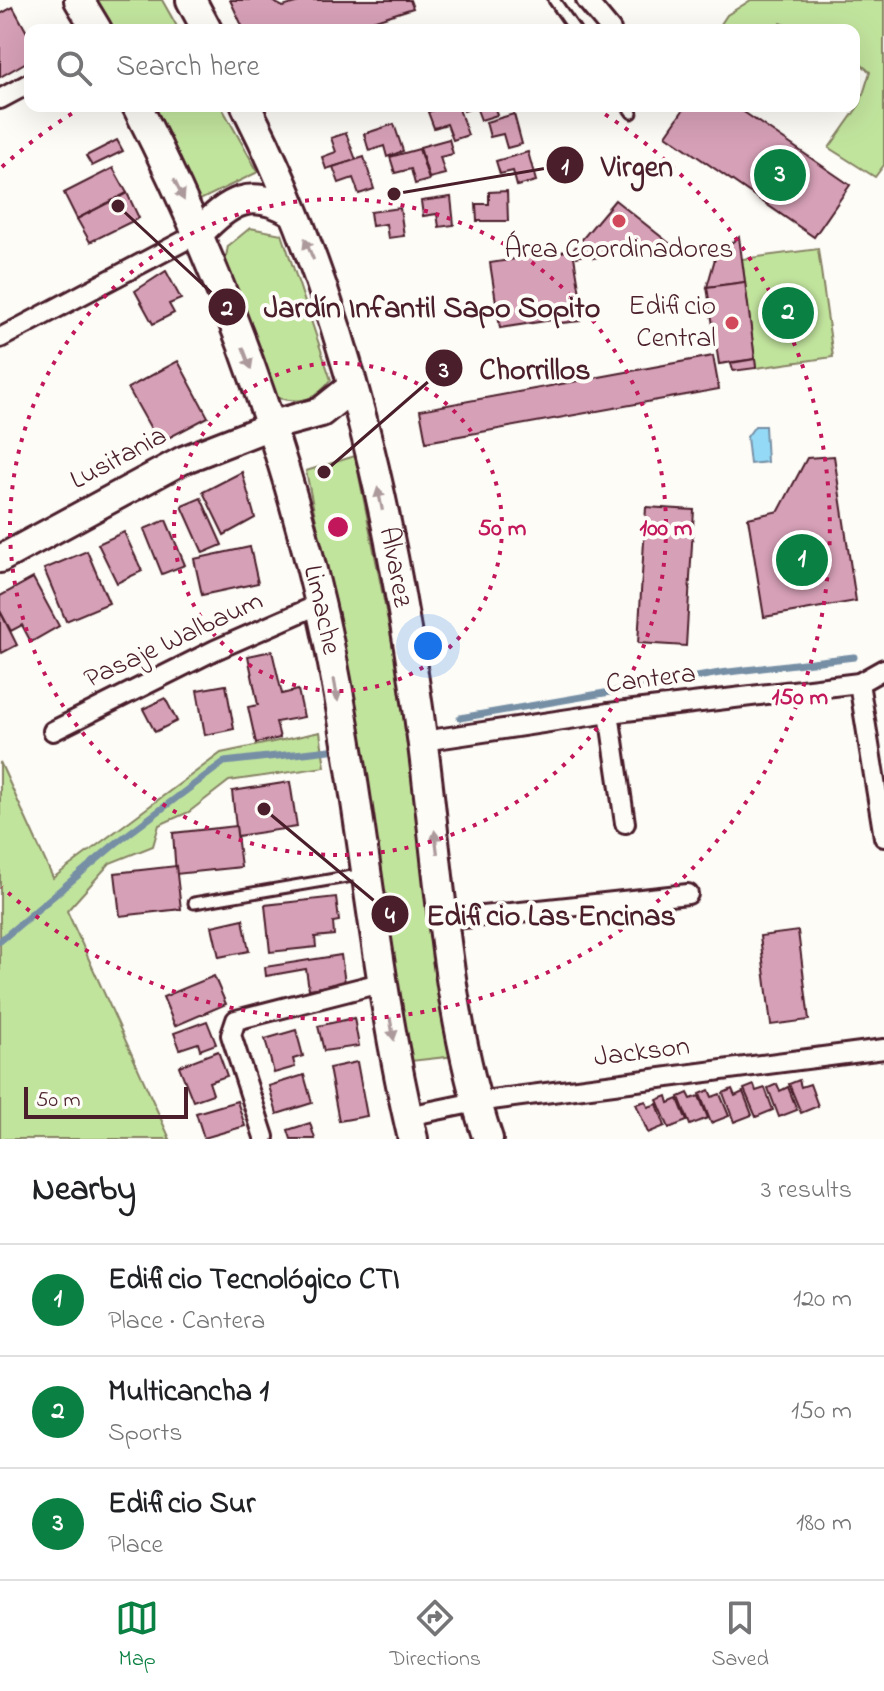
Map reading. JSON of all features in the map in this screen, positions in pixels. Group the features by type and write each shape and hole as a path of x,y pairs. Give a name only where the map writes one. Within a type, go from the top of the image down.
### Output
{"main road":[{"path":"79,0 93,24"},
{"path":"191,0 204,24"},
{"name":"Limache","path":"140,112 199,233 273,425 320,604 411,1128"},
{"name":"Álvarez","path":"249,112 322,285 388,538 423,741 458,1014 476,1102 488,1139"},
{"path":"199,233 219,212 243,200 264,198 293,212"},
{"path":"273,425 321,412 351,388"}],"street":[{"path":"586,0 606,24"},
{"path":"0,99 24,86"},
{"path":"0,338 199,233"},
{"name":"Lusitania","path":"0,559 183,460 273,425"},
{"name":"Pasaje Walbaum","path":"53,731 215,650 320,604"},
{"name":"Cantera","path":"423,741 609,713 859,683 884,669"},
{"path":"859,683 880,790 884,837"},
{"path":"609,713 625,823"},
{"path":"445,920 688,894"},
{"path":"264,1137 231,1035 236,1020 384,982"},
{"name":"Jackson","path":"411,1128 476,1102 884,1049"}],"lane":[{"path":"554,0 571,24"},
{"path":"194,903 367,873"}],"green space":[{"path":"97,0 162,0 176,24 109,24"},
{"path":"751,0 884,0 884,165 875,177 829,148 854,112 860,112 870,72 860,63 860,24 721,24 727,15"},
{"path":"153,112 224,112 258,172 198,201"},
{"path":"250,228 282,234 331,380 308,399 294,401 277,398 225,262 228,246"},
{"path":"818,249 833,357 756,368 742,259"},
{"path":"355,456 411,736 455,1056 411,1061 385,924 360,740 306,471"},
{"path":"320,732 325,767 229,781 189,812 159,825 153,846 110,863 67,911 170,1139 0,1139 0,762 53,878 221,753"}],"water":[{"path":"755,426 765,426 767,462 750,464 747,437"}],"building":[{"path":"230,0 270,0 283,7 305,0 410,0 413,8 363,24 241,24"},
{"path":"13,7 24,27 24,63 0,77 0,14"},
{"path":"428,112 460,112 468,135 453,140 447,124 434,128"},
{"path":"478,112 496,112 497,115 481,120"},
{"path":"682,112 744,112 850,185 814,237 666,135"},
{"path":"514,114 522,144 507,148 503,134 490,137 486,122"},
{"path":"394,124 403,151 387,157 384,146 369,151 364,134"},
{"path":"346,133 356,160 326,169 322,157 336,152 331,138"},
{"path":"449,139 453,154 440,157 445,174 429,178 420,147"},
{"path":"117,140 123,151 92,166 86,156"},
{"path":"419,149 429,180 415,184 411,169 395,173 390,157"},
{"path":"528,152 536,181 517,186 513,171 500,174 496,161"},
{"path":"364,157 374,189 359,194 353,178 339,183 333,167"},
{"path":"113,168 127,193 77,219 64,193"},
{"path":"507,191 508,221 477,221 476,204 489,204 489,192"},
{"path":"127,193 139,218 90,242 77,219"},
{"path":"451,197 454,225 439,227 437,214 423,216 421,201"},
{"name":"Área Coordinadores","path":"615,200 669,243 593,258 592,252 577,257 573,250"},
{"path":"400,208 404,236 388,238 386,224 372,226 370,212"},
{"path":"739,237 745,282 707,287 716,255"},
{"path":"573,250 581,300 577,302 580,321 553,324 552,320 500,328 490,263"},
{"path":"166,271 181,299 169,304 174,313 153,324 135,291"},
{"name":"Edificio Central","path":"745,282 755,359 719,364 707,287"},
{"path":"713,356 719,389 426,442 420,410"},
{"path":"755,359 756,368 733,371 731,363"},
{"path":"178,361 208,417 159,443 128,388"},
{"path":"834,456 856,601 764,617 748,518 779,511 807,458"},
{"path":"242,472 255,518 224,535 203,492"},
{"path":"201,498 222,545 203,553 182,506"},
{"path":"646,507 694,510 686,646 638,643"},
{"path":"166,520 185,565 162,574 144,529"},
{"path":"124,532 142,571 117,583 98,544"},
{"path":"250,547 258,583 202,595 194,559"},
{"path":"87,551 109,603 66,621 44,569"},
{"path":"33,578 59,626 31,642 22,625 11,631 0,611 0,596"},
{"path":"0,611 17,645 2,653 0,649"},
{"path":"272,651 282,694 298,690 304,717 276,722 280,738 256,743 248,707 258,705 248,656"},
{"path":"226,685 234,729 205,735 197,690"},
{"path":"165,698 177,721 155,732 143,709"},
{"path":"290,782 297,827 237,836 232,791"},
{"path":"236,826 241,867 176,874 173,833"},
{"path":"176,866 181,909 120,916 115,873"},
{"path":"336,897 339,921 333,922 334,935 315,937 316,947 270,952 265,905"},
{"path":"243,919 249,951 219,957 212,926"},
{"path":"798,931 809,1020 771,1025 760,936"},
{"path":"341,955 345,983 309,989 306,969 266,976 265,967"},
{"path":"214,976 226,1004 175,1026 163,997"},
{"path":"354,1018 359,1046 324,1051 318,1026"},
{"path":"207,1021 216,1044 200,1050 198,1043 180,1049 174,1033"},
{"path":"296,1030 303,1056 293,1059 295,1067 274,1073 265,1039"},
{"path":"218,1051 227,1076 209,1082 213,1094 193,1101 179,1066"},
{"path":"357,1062 367,1116 339,1121 329,1068"},
{"path":"304,1075 312,1103 277,1114 269,1086"},
{"path":"799,1080 801,1087 810,1084 818,1106 801,1113 789,1084"},
{"path":"777,1084 780,1091 788,1087 797,1110 779,1117 768,1088"},
{"path":"754,1085 756,1091 765,1088 773,1110 756,1117 744,1089"},
{"path":"732,1089 735,1096 743,1092 752,1115 734,1122 723,1093"},
{"path":"709,1090 712,1097 720,1094 729,1116 711,1123 700,1094"},
{"path":"688,1093 691,1099 699,1096 708,1118 690,1125 679,1097"},
{"path":"667,1096 669,1103 678,1099 687,1121 669,1128 657,1100"},
{"path":"237,1101 245,1126 204,1138 196,1113"},
{"path":"646,1101 648,1107 657,1104 665,1126 648,1133 636,1104"},
{"path":"310,1123 315,1139 291,1139 288,1130"}],"waterway":[{"path":"460,718 720,673 854,657"},
{"path":"0,941 115,844 224,762 330,750"}],"place":[{"name":"Edificio Sur","path":"780,175"},
{"name":"Virgen","path":"394,194"},
{"name":"Jardín Infantil Sapo Sopito","path":"118,206"},
{"name":"Área Coordinadores","path":"619,221"},
{"name":"Multicancha 1","path":"788,313"},
{"name":"Edificio Central","path":"732,323"},
{"name":"Chorrillos","path":"324,472"},
{"name":"Edificio Tecnológico CTI","path":"802,560"},
{"name":"Edificio Las Encinas","path":"264,809"}]}
